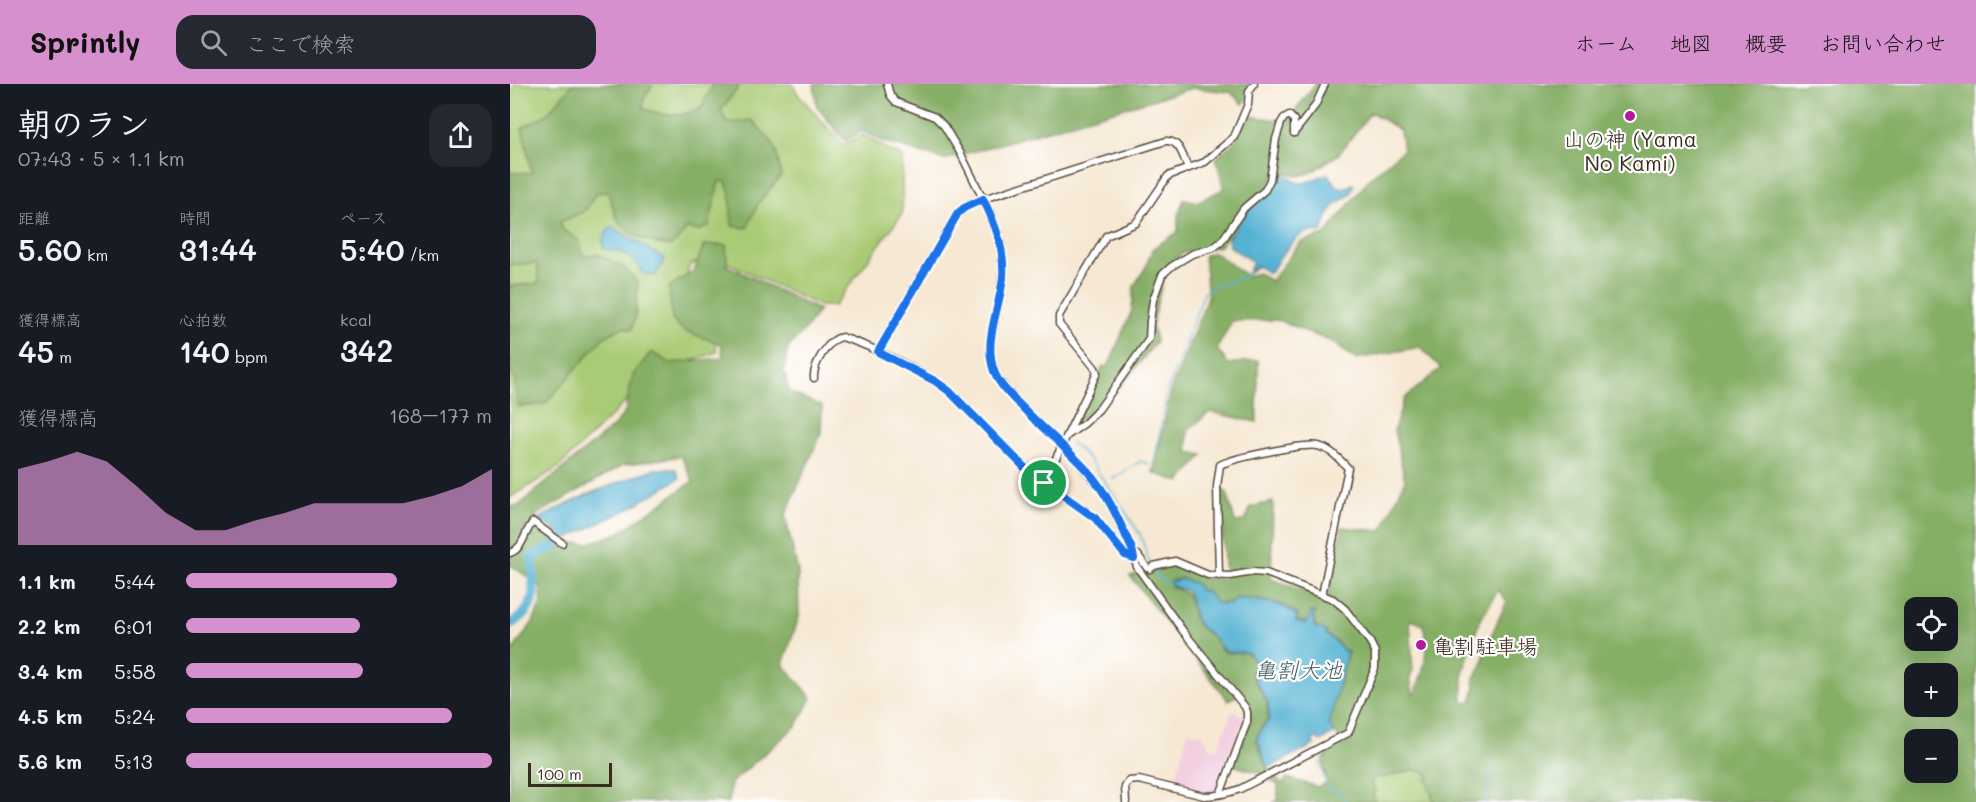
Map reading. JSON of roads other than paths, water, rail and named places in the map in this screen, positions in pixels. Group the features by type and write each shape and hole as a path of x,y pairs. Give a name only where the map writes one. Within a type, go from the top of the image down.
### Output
{"street":[{"path":"887,84 890,95 896,102 935,117 944,126 961,154 992,217 1000,241 1003,261 1002,286 990,352 995,374 1011,396 1090,474 1104,492 1113,507 1137,567 1183,631 1247,712 1247,722 1221,792"},
{"path":"1044,483 1097,373 1059,324 1059,316 1106,236 1136,223 1168,176 1205,162 1234,137 1248,104 1249,92 1254,84"},
{"path":"1067,435 1085,423 1099,409 1149,339 1154,300 1162,275 1192,254 1213,248 1221,242 1244,208 1265,190 1270,180 1276,139 1284,118 1289,115 1294,120 1294,134 1315,106 1324,84"},
{"path":"878,352 958,213 964,208 983,199 1166,141 1176,143 1188,168"},
{"path":"814,378 813,374 827,346 836,338 850,339 878,352 935,381 949,391 1026,469 1095,518 1125,555 1138,555 1147,568 1179,562 1208,575 1266,573 1334,599 1345,609 1374,646 1375,668 1348,733 1229,793 1221,792 1213,796 1204,796 1139,780 1129,781 1125,787 1126,802"},
{"path":"1219,576 1216,486 1220,465 1229,461 1284,450 1318,446 1330,451 1348,468 1322,595"},
{"path":"510,553 523,542 533,522 559,541"}],"water":[{"path":"1281,172 1299,183 1328,174 1342,189 1354,185 1348,196 1330,212 1322,232 1302,234 1291,244 1271,272 1258,266 1248,273 1253,262 1229,246 1228,238 1248,211 1269,190 1277,173"},
{"path":"611,228 665,259 655,276 643,273 636,262 627,255 604,249 604,237"},
{"path":"654,469 675,469 680,478 625,511 568,538 538,519 586,495"},
{"name":"亀割大池","path":"1182,579 1196,584 1201,591 1206,591 1216,603 1230,604 1236,599 1276,604 1297,616 1296,622 1304,624 1311,613 1315,613 1314,627 1326,631 1326,635 1347,652 1329,725 1335,733 1320,741 1318,738 1313,739 1314,745 1268,768 1257,739 1269,720 1268,702 1253,676 1256,664 1249,653 1224,650 1200,627 1195,618 1189,594 1185,590 1172,586 1170,582"}],"waterway":[{"path":"1154,464 1168,389 1204,293 1210,287 1231,282 1248,273"},
{"path":"1071,442 1090,460 1140,534 1150,565"},
{"path":"1113,479 1141,461 1149,464"},
{"path":"510,624 520,618 531,604 534,587 532,557 555,546 573,524"},
{"path":"1153,569 1161,581 1172,583"},
{"path":"1320,762 1327,787 1342,795 1347,802"},
{"path":"1485,802 1493,764"}],"place":[{"name":"山の神 (Yama No Kami)","path":"1630,116"},
{"name":"亀割駐車場","path":"1421,645"}]}
